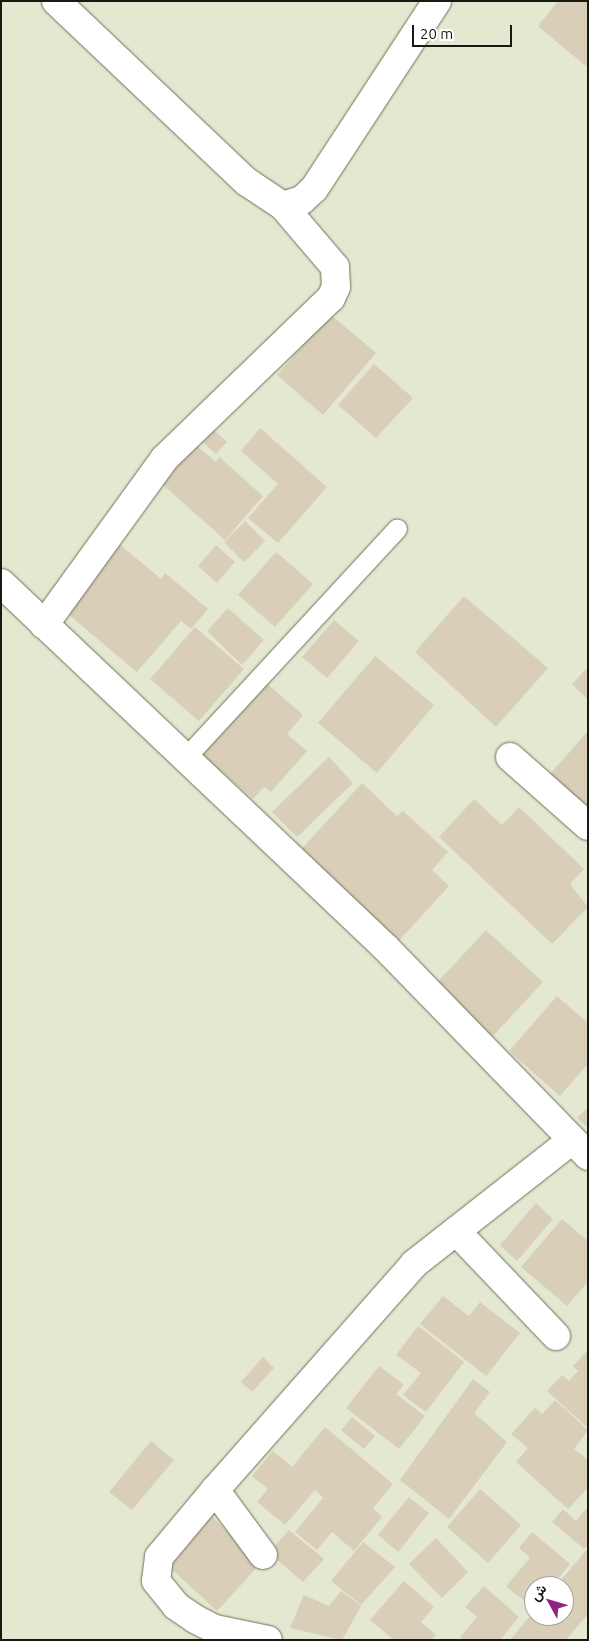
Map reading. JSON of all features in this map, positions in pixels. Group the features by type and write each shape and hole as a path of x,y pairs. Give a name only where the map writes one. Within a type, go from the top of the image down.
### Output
{"street":[{"path":"44,625 164,459 331,298 336,287 335,267 283,206 247,182 56,1"},
{"path":"283,206 302,200 314,190 438,1"},
{"path":"1,583 386,948 580,1148 456,1231 414,1264 215,1490 159,1557 156,1581 176,1606 195,1619 215,1629 268,1640"},
{"path":"510,757 588,826"},
{"path":"456,1231 556,1336"},
{"path":"215,1490 263,1555"}],"lane":[{"path":"186,757 397,528"}],"building":[{"path":"558,1 588,1 587,67 538,26"},
{"path":"330,314 376,353 323,415 277,375"},
{"path":"374,364 413,398 376,438 338,405"},
{"path":"260,428 327,487 278,543 248,518 278,484 241,451"},
{"path":"214,430 227,442 216,454 203,442"},
{"path":"195,444 216,462 219,457 263,496 225,540 161,483"},
{"path":"245,521 265,541 244,562 224,542"},
{"path":"118,543 161,579 165,573 208,609 191,629 181,621 137,672 62,609"},
{"path":"216,545 235,562 217,583 198,566"},
{"path":"276,552 313,584 275,627 238,595"},
{"path":"464,596 548,668 496,727 415,652"},
{"path":"228,608 264,640 242,665 207,631"},
{"path":"334,620 359,641 327,678 302,657"},
{"path":"195,627 244,669 199,721 150,679"},
{"path":"375,656 434,705 377,773 318,723"},
{"path":"588,667 588,700 572,684"},
{"path":"264,681 303,715 287,734 307,751 271,792 264,787 253,799 201,754"},
{"path":"588,731 588,817 545,780"},
{"path":"329,757 353,783 297,837 272,812"},
{"path":"362,783 397,816 403,811 448,852 432,870 449,886 397,943 297,854"},
{"path":"474,799 502,825 519,807 584,869 570,884 588,907 552,944 439,837"},
{"path":"486,930 543,982 492,1037 435,985"},
{"path":"557,996 588,1023 588,1064 560,1096 509,1051"},
{"path":"588,1107 588,1127 577,1118"},
{"path":"536,1203 553,1219 517,1261 500,1245"},
{"path":"562,1219 588,1241 588,1282 567,1306 521,1267"},
{"path":"443,1296 469,1316 480,1302 520,1333 486,1376 420,1324"},
{"path":"418,1326 464,1362 426,1412 403,1395 421,1373 396,1355"},
{"path":"588,1350 588,1428 547,1391 562,1375 569,1381 578,1371 573,1366"},
{"path":"263,1357 274,1368 252,1392 241,1382"},
{"path":"379,1366 404,1385 396,1394 425,1416 399,1449 346,1408"},
{"path":"473,1379 490,1392 474,1413 507,1442 449,1519 400,1480"},
{"path":"555,1400 588,1430 574,1449 588,1460 588,1488 568,1509 516,1462 528,1448 511,1434 535,1408 542,1414"},
{"path":"352,1417 375,1436 364,1449 341,1430"},
{"path":"325,1427 393,1484 373,1508 382,1517 354,1551 332,1532 317,1550 295,1532 323,1498 315,1490 285,1525 257,1502 268,1489 252,1476 273,1451 292,1467"},
{"path":"151,1441 174,1460 132,1510 109,1492"},
{"path":"480,1489 521,1525 488,1563 447,1527"},
{"path":"409,1497 429,1513 398,1552 378,1535"},
{"path":"588,1507 588,1545 584,1549 552,1522 563,1509 576,1521"},
{"path":"210,1515 261,1563 217,1611 165,1563"},
{"path":"289,1530 324,1559 303,1582 269,1553"},
{"path":"532,1532 570,1564 560,1576 524,1576 524,1601 506,1586 530,1558 519,1548"},
{"path":"436,1538 468,1572 442,1598 409,1564"},
{"path":"363,1542 395,1567 361,1605 331,1581"},
{"path":"588,1548 588,1614 566,1640 510,1640 524,1623 524,1626 574,1626 574,1576 564,1576"},
{"path":"404,1581 434,1607 421,1622 436,1635 431,1640 394,1640 370,1620"},
{"path":"484,1586 519,1617 500,1640 463,1640 460,1637 477,1617 465,1607"},
{"path":"341,1591 361,1606 342,1640 290,1628 304,1595 329,1606"}]}
